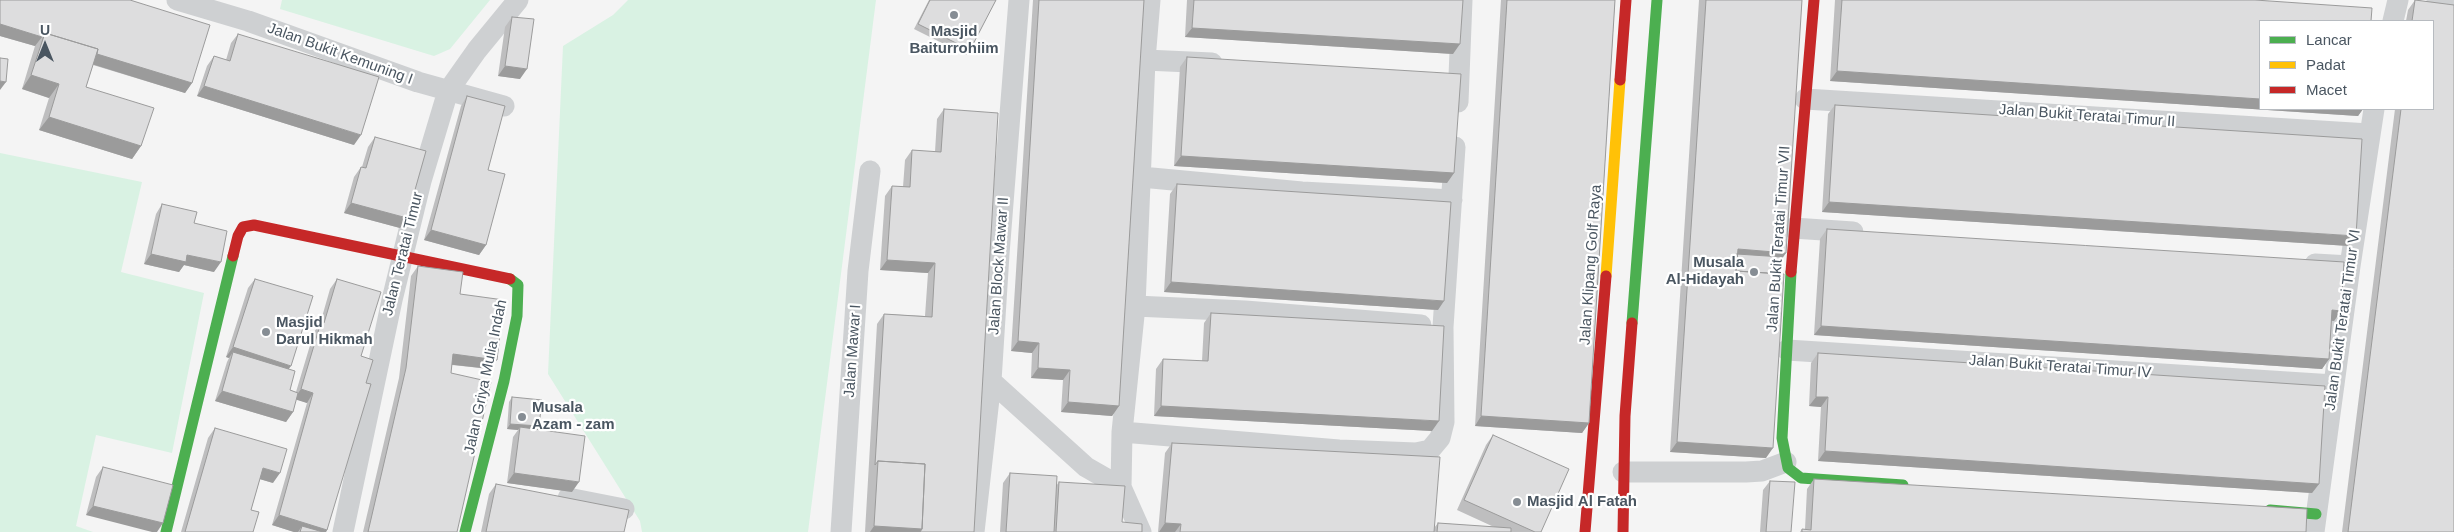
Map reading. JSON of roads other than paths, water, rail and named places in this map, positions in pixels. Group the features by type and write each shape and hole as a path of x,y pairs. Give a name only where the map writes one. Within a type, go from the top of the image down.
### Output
{"street":[{"name":"Jalan Teratai Timur","path":"343,532 392,300 421,181 448,91 477,50 518,0"},
{"name":"Jalan Block Mawar II","path":"974,532 991,381 1019,0"},
{"path":"1141,532 1121,487 1122,432 1135,306 1145,60 1150,0"},
{"path":"1122,432 1339,450 1424,453 1436,443 1443,427 1443,327 1452,200 1449,79 1462,0"},
{"name":"Jalan Klipang Golf Raya","path":"1585,532 1626,0"},
{"path":"1623,532 1622,472 1625,416 1657,0"},
{"name":"Jalan Bukit Teratai Timur VII","path":"1791,469 1782,438 1793,228 1814,0"},
{"path":"2393,20 2398,0"},
{"path":"2436,0 2454,3"},
{"name":"Jalan Bukit Kemuning I","path":"190,2 448,91 504,106"},
{"path":"1145,60 1228,63"},
{"path":"1619,94 1650,94"},
{"name":"Jalan Bukit Teratai Timur II","path":"1804,99 2369,134"},
{"name":"Jalan Bukit Teratai Timur VI","path":"2315,523 2350,266 2374,110"},
{"name":"Jalan Mawar I","path":"841,532 858,271 870,171"},
{"path":"1141,176 1302,192 1452,200"},
{"path":"166,532 238,236 243,227 254,225 403,258"},
{"path":"1793,228 1872,234"},
{"name":"Jalan Griya Mulia Indah","path":"403,258 511,279 518,286 517,316 489,484 465,532"},
{"path":"2290,262 2350,266"},
{"path":"1135,306 1245,311 1443,327"},
{"name":"Jalan Bukit Teratai Timur IV","path":"1787,350 2334,384"},
{"path":"991,381 1086,467 1121,487"},
{"path":"1622,472 1746,472 1791,469 1917,486"},
{"path":"547,494 624,508"},
{"path":"2256,510 2315,523"}],"place":[{"name":"Masjid Baiturrohiim","path":"954,15"},
{"name":"Musala Al-Hidayah","path":"1754,272"},
{"name":"Masjid Darul Hikmah","path":"266,332"},
{"name":"Musala Azam - zam","path":"522,417"},
{"name":"Masjid Al Fatah","path":"1517,502"}]}
